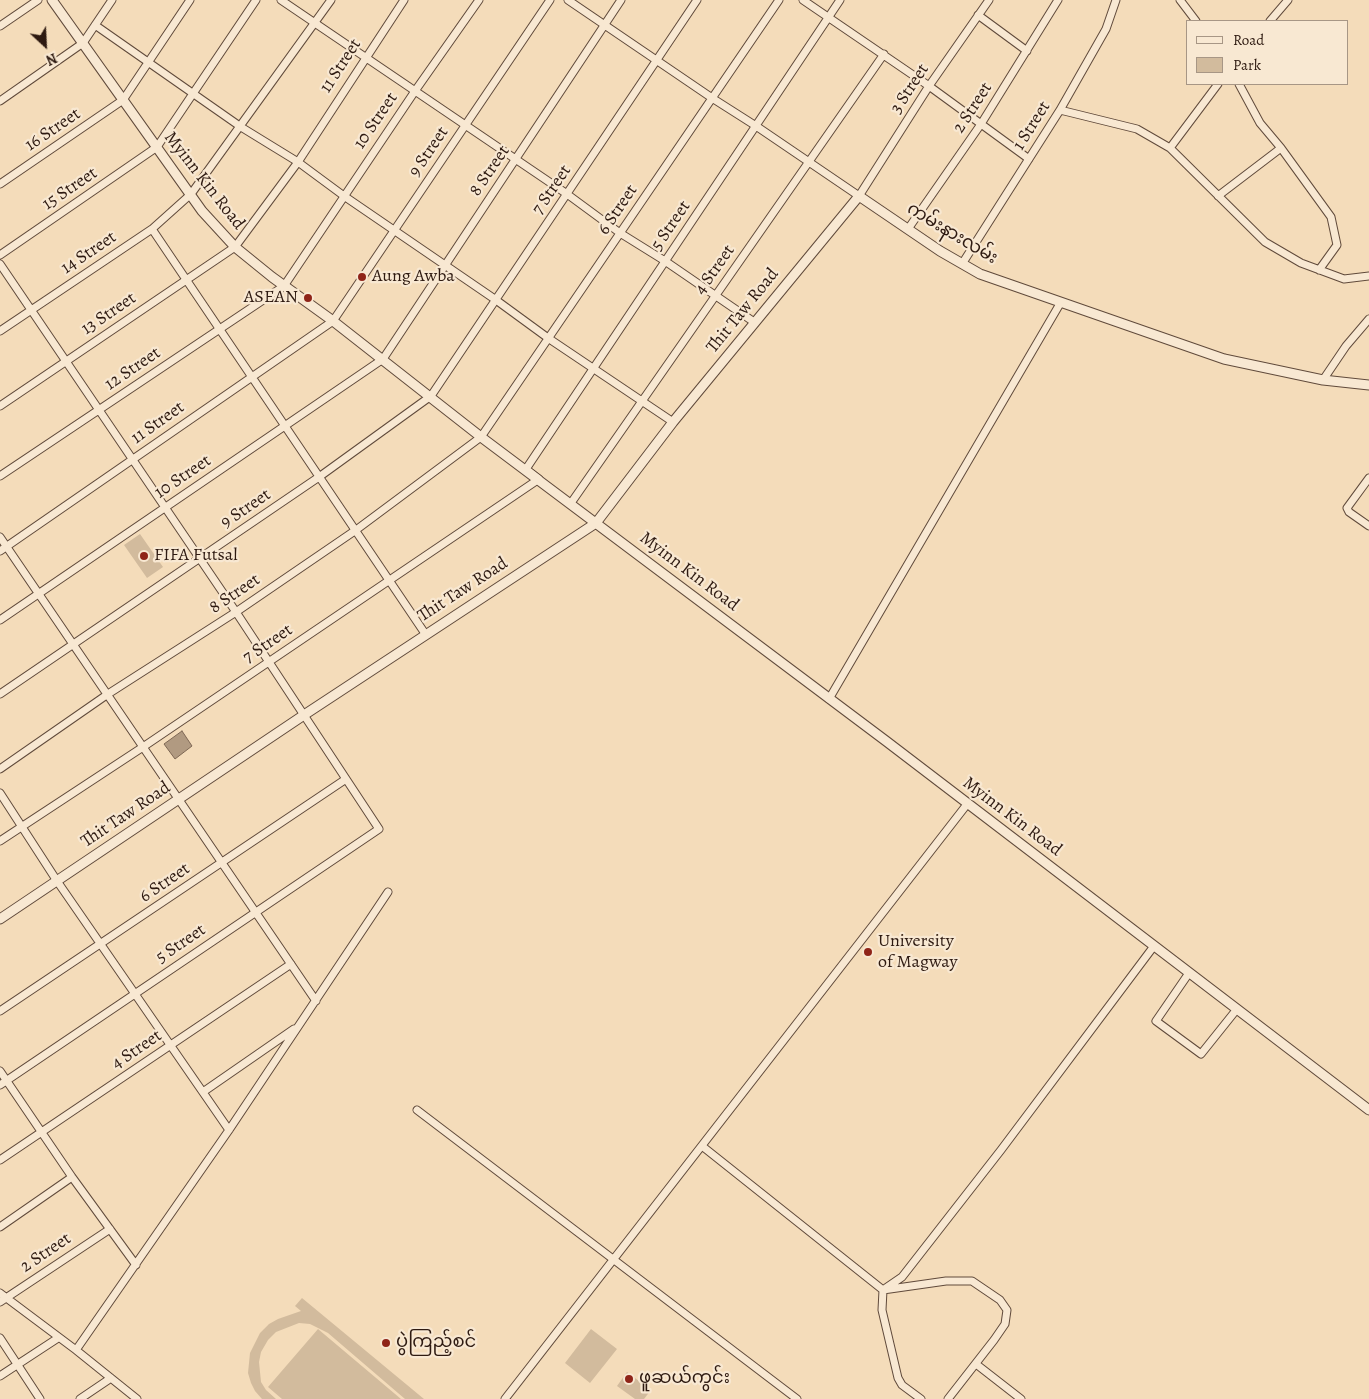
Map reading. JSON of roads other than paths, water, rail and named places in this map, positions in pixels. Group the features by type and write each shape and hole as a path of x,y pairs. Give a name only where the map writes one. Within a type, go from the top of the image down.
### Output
{"street":[{"path":"0,26 38,0"},
{"name":"Myinn Kin Road","path":"52,0 202,210 235,247 526,469"},
{"path":"0,101 83,43 112,0"},
{"path":"123,100 190,0"},
{"path":"157,147 256,0"},
{"path":"281,0 567,194 620,233 665,261 754,322"},
{"path":"191,194 331,0"},
{"name":"11 Street","path":"235,247 298,162 404,0"},
{"name":"10 Street","path":"284,286 415,91 479,0"},
{"name":"9 Street","path":"333,321 550,0"},
{"name":"ကမ်းနားလမ်း","path":"568,0 940,251 980,274 1224,359 1323,380 1369,385"},
{"name":"8 Street","path":"383,359 621,0"},
{"name":"7 Street","path":"431,396 697,0"},
{"name":"6 Street","path":"481,436 779,0"},
{"path":"803,0 884,54 1029,159"},
{"name":"5 Street","path":"526,469 840,0"},
{"name":"3 Street","path":"858,196 929,86 989,0"},
{"name":"2 Street","path":"908,229 981,124 1058,0"},
{"name":"1 Street","path":"962,264 1060,110 1106,30 1116,0"},
{"path":"1180,0 1195,20"},
{"path":"1271,20 1288,0"},
{"path":"978,15 1027,51"},
{"path":"95,25 241,127 298,162 548,338 594,367 673,422"},
{"name":"4 Street","path":"570,503 884,54"},
{"path":"1170,148 1217,85"},
{"path":"1240,85 1260,123 1332,216 1337,245 1319,270"},
{"name":"16 Street","path":"0,184 123,100"},
{"path":"1060,110 1137,130 1170,148 1265,242 1301,263 1344,279 1369,276"},
{"name":"15 Street","path":"0,255 157,147"},
{"path":"1218,196 1281,148"},
{"name":"14 Street","path":"0,331 152,229 191,194"},
{"name":"Thit Taw Road","path":"0,919 596,522 673,422 858,196"},
{"path":"152,229 426,635"},
{"name":"13 Street","path":"0,406 235,247"},
{"path":"0,264 236,612 346,779"},
{"name":"12 Street","path":"0,476 284,286"},
{"path":"829,698 1061,302"},
{"path":"1323,380 1346,346 1369,319"},
{"name":"11 Street","path":"3,548 333,321"},
{"name":"10 Street","path":"0,620 383,359"},
{"name":"9 Street","path":"0,694 72,643 319,478 431,396"},
{"name":"8 Street","path":"0,769 108,694 236,612 356,530 481,436"},
{"path":"526,469 539,479"},
{"path":"1369,478 1347,508 1349,512 1369,526"},
{"name":"Myinn Kin Road","path":"539,479 968,803 1369,1110"},
{"name":"7 Street","path":"0,841 143,747 539,479"},
{"path":"0,537 3,548 39,593 316,1001"},
{"name":"6 Street","path":"0,1011 346,779"},
{"name":"5 Street","path":"3,1083 379,828 346,779"},
{"path":"0,793 57,881 229,1130"},
{"path":"505,1399 968,803"},
{"path":"76,1350 229,1130 388,892"},
{"path":"883,1290 902,1277 1002,1150 1154,946"},
{"name":"4 Street","path":"0,1160 291,964"},
{"path":"1189,973 1156,1021 1201,1054 1237,1009"},
{"path":"203,1092 299,1026"},
{"path":"0,1071 3,1083 42,1132 136,1265"},
{"path":"418,1110 797,1399"},
{"path":"702,1146 883,1290 946,1281 972,1281 1000,1300 1008,1310 1005,1324 948,1399"},
{"path":"0,1227 72,1177"},
{"name":"2 Street","path":"2,1298 110,1229"},
{"path":"883,1290 882,1310 898,1378 902,1384 921,1399"},
{"path":"2,1298 76,1350 137,1399"},
{"path":"0,1338 40,1399"},
{"path":"0,1376 58,1338"},
{"path":"976,1364 1021,1399"},
{"path":"80,1399 111,1378"}],"place":[{"name":"Aung Awba","path":"362,277"},
{"name":"ASEAN","path":"308,298"},
{"name":"FIFA Futsal","path":"144,556"},
{"name":"University of Magway","path":"868,952"},
{"name":"ပွဲကြည့်စင်","path":"386,1343"},
{"name":"ဖူဆယ်ကွင်း","path":"629,1379"}]}
